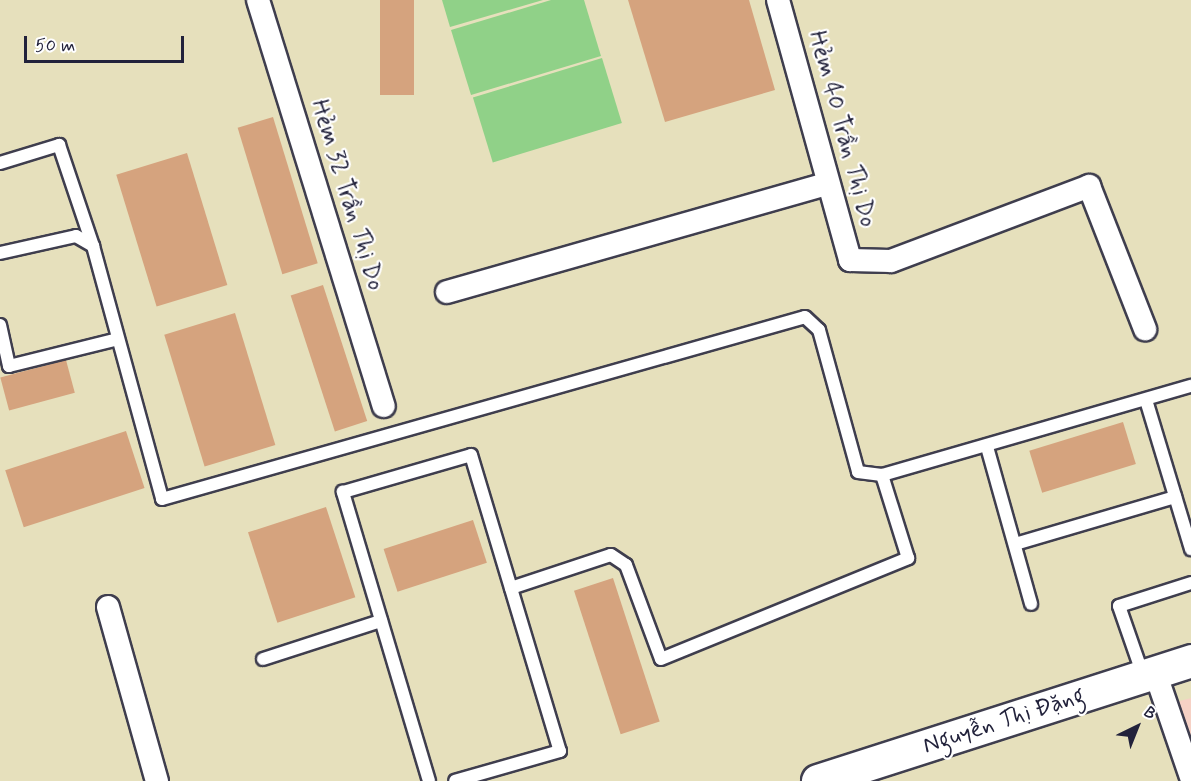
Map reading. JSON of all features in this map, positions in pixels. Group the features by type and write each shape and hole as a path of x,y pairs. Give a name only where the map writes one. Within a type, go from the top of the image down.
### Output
{"street":[{"name":"Hẻm 32 Trần Thị Do","path":"258,0 384,406"},
{"name":"Hẻm 40 Trần Thị Do","path":"778,0 825,184 850,260 891,261 1092,187 1145,329"},
{"path":"447,292 825,184"},
{"path":"108,607 158,781"},
{"name":"Nguyễn Thị Đặng","path":"818,781 1191,661"},
{"path":"1149,673 1191,777"}],"lane":[{"path":"0,163 59,145 93,246 162,499 805,317 819,330 858,472 882,475 987,447 1191,386"},
{"path":"0,253 76,236 93,246"},
{"path":"0,325 9,366 118,339"},
{"path":"1146,400 1191,549"},
{"path":"987,447 1031,604"},
{"path":"429,781 343,492 471,455 560,751 456,781"},
{"path":"511,588 611,555 626,565 661,659 908,558 882,475"},
{"path":"1015,544 1175,497"},
{"path":"1149,673 1119,606 1191,583"},
{"path":"263,659 381,621"},
{"path":"500,768 503,781"}],"shaded area":[{"path":"1191,698 1191,741 1176,702"}],"green space":[{"path":"442,0 543,0 450,27"},
{"path":"551,0 584,0 601,56 471,95 451,30"},
{"path":"602,58 622,123 493,162 473,97"}],"building":[{"path":"380,0 414,0 414,95 380,95"},
{"path":"628,0 749,0 775,90 665,122"},
{"path":"273,117 318,263 282,274 238,128"},
{"path":"187,153 227,285 157,307 116,175"},
{"path":"323,285 367,421 335,432 291,296"},
{"path":"235,313 275,445 205,467 164,335"},
{"path":"66,360 75,393 9,410 0,378"},
{"path":"1123,422 1136,464 1042,493 1029,451"},
{"path":"126,431 145,488 24,527 5,470"},
{"path":"326,507 355,597 277,623 248,532"},
{"path":"473,520 487,563 398,592 384,549"},
{"path":"613,578 660,722 621,734 574,591"}]}
